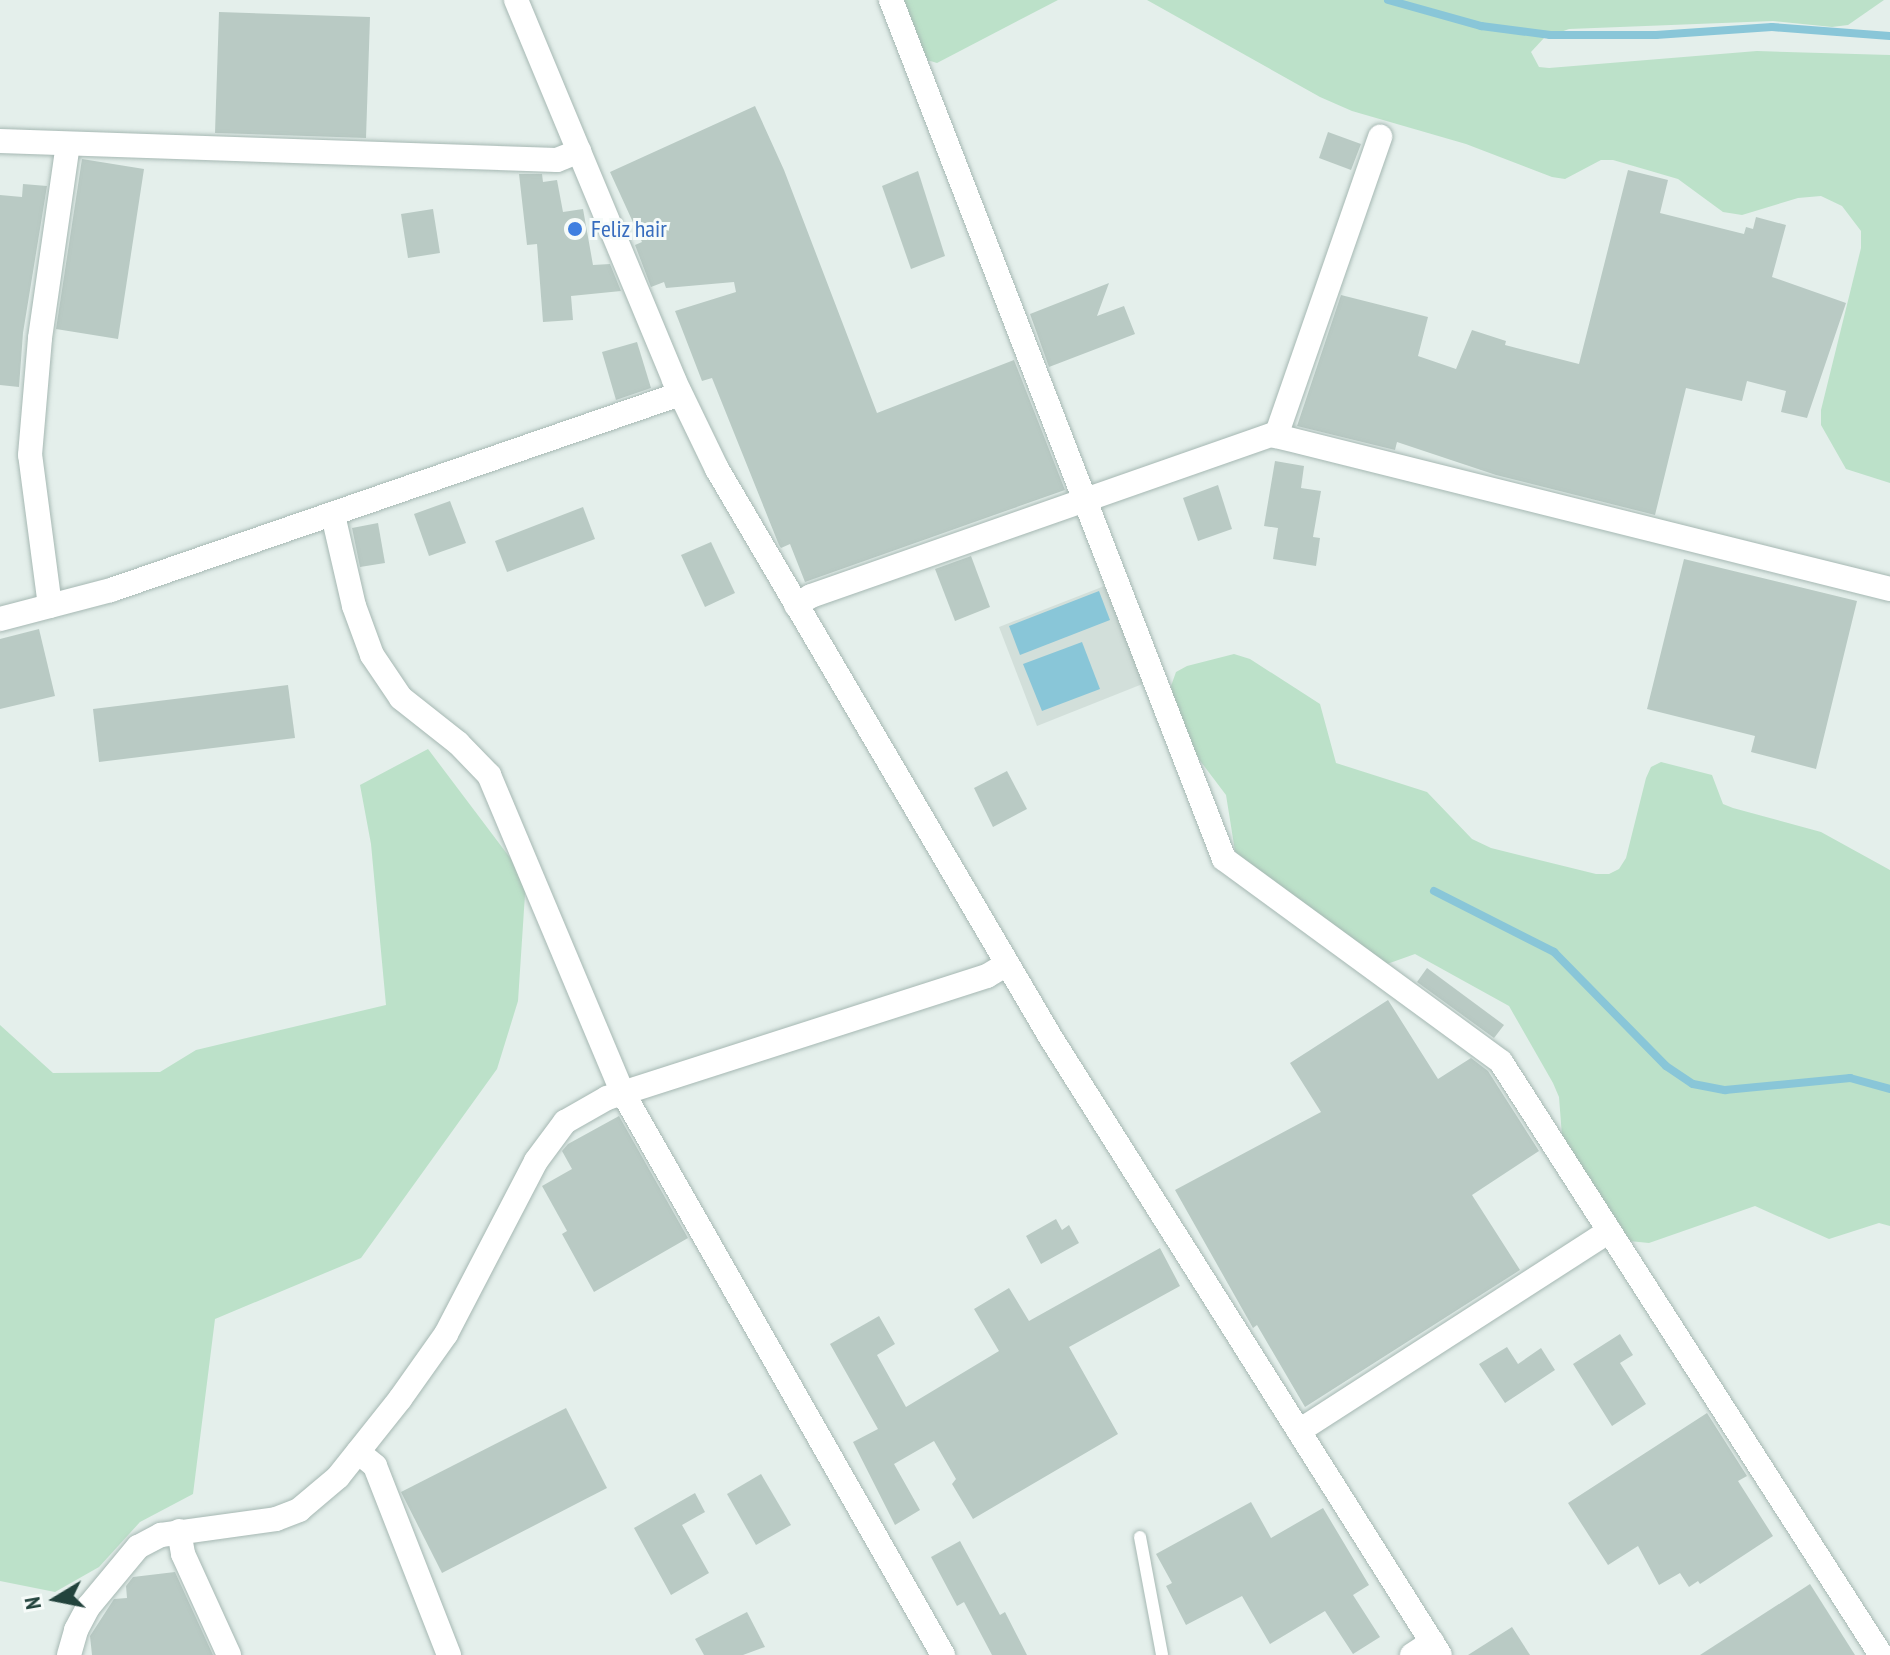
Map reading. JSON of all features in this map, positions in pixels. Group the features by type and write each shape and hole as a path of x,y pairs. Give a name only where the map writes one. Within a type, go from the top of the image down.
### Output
{"street":[{"path":"516,0 680,394 711,458 1007,964 1299,1431 1428,1651"},
{"path":"891,0 1224,859 1501,1062 1881,1655"},
{"path":"1276,436 1380,137"},
{"path":"0,141 557,160 579,151"},
{"path":"50,606 30,455 40,338 68,144"},
{"path":"0,619 111,590 680,394"},
{"path":"796,605 811,596 1276,436 1890,589"},
{"path":"333,515 354,606 372,655 401,698 458,743 489,775 623,1093 943,1655"},
{"path":"69,1655 76,1630 89,1606 138,1547 161,1535 179,1531 251,1525 299,1510 320,1495 358,1452 446,1334 549,1140 584,1108 987,976 1007,964"},
{"path":"1299,1431 1609,1231"},
{"path":"358,1452 375,1466 449,1655"},
{"path":"179,1531 183,1554 229,1655"}],"lane":[{"path":"1140,1537 1162,1655"}],"shaded area":[{"path":"1107,585 1145,683 1037,726 999,627"}],"green space":[{"path":"901,0 1058,0 937,63 927,60 922,53"},
{"path":"1147,0 1884,0 1848,25 1832,27 1773,21 1569,29 1544,38 1531,52 1539,67 1549,68 1757,51 1890,55 1890,483 1846,469 1821,425 1821,410 1861,248 1861,231 1842,206 1821,196 1798,198 1742,215 1723,212 1678,179 1613,160 1601,160 1565,179 1552,177 1466,144 1352,111 1320,97"},
{"path":"1234,654 1250,659 1320,704 1336,763 1427,792 1472,839 1491,848 1596,874 1609,874 1619,869 1626,858 1646,778 1651,767 1661,762 1712,775 1723,804 1821,832 1890,870 1890,1226 1879,1223 1829,1239 1755,1206 1649,1243 1629,1241 1562,1136 1559,1097 1509,1006 1415,954 1387,964 1244,862 1235,851 1226,795 1195,754 1173,701 1171,686 1176,672 1187,666"},
{"path":"428,749 526,879 518,1001 497,1069 361,1258 215,1319 193,1494 140,1522 99,1567 55,1592 0,1581 0,1025 53,1073 160,1072 196,1050 386,1005 371,844 360,785"}],"water":[{"path":"1099,591 1110,620 1020,655 1009,626"},
{"path":"1082,642 1100,689 1042,711 1023,664"}],"building":[{"path":"219,12 370,17 366,138 215,133"},
{"path":"755,106 784,170 877,413 1014,360 1065,490 805,582 790,544 781,548 779,545 712,378 702,381 675,311 736,292 734,282 666,288 664,282 651,287 635,245 642,242 610,172"},
{"path":"1328,132 1361,144 1351,170 1319,158"},
{"path":"82,159 144,169 118,339 56,329"},
{"path":"1628,170 1668,180 1660,213 1744,234 1746,227 1753,229 1756,217 1786,225 1772,277 1846,303 1807,418 1781,412 1786,391 1747,381 1742,401 1686,388 1655,515 1496,475 1397,442 1395,450 1297,426 1341,295 1428,317 1418,356 1456,369 1472,330 1506,341 1505,345 1579,364"},
{"path":"918,171 945,256 911,269 882,186"},
{"path":"519,174 542,174 543,182 557,180 563,212 583,209 593,265 610,264 621,291 571,296 573,320 543,322 537,244 527,245"},
{"path":"23,184 47,186 23,333 19,387 0,385 0,195 22,197"},
{"path":"433,209 440,253 408,258 401,214"},
{"path":"1109,283 1097,316 1124,306 1135,334 1049,367 1030,314"},
{"path":"637,342 651,388 616,400 602,352"},
{"path":"1275,461 1304,466 1301,488 1321,491 1313,537 1320,538 1316,566 1273,559 1278,528 1264,526"},
{"path":"1218,485 1232,529 1198,541 1183,498"},
{"path":"450,501 466,543 429,556 414,514"},
{"path":"583,507 595,539 507,572 495,541"},
{"path":"378,523 385,563 360,567 352,528"},
{"path":"711,542 735,593 705,607 681,555"},
{"path":"971,556 990,607 955,621 935,569"},
{"path":"1684,559 1857,601 1816,769 1751,752 1755,736 1647,709"},
{"path":"39,629 55,696 0,709 0,639"},
{"path":"288,685 295,738 99,762 93,709"},
{"path":"1007,771 1027,809 993,827 974,788"},
{"path":"1427,968 1504,1025 1494,1038 1417,982"},
{"path":"1388,1000 1438,1079 1471,1058 1488,1071 1539,1151 1472,1195 1520,1270 1305,1407 1257,1325 1253,1328 1175,1190 1321,1112 1290,1063"},
{"path":"619,1116 688,1238 594,1292 562,1234 567,1231 542,1186 572,1169 562,1151 568,1144"},
{"path":"1056,1219 1062,1230 1069,1225 1079,1243 1041,1264 1026,1236"},
{"path":"1160,1248 1180,1286 1069,1347 1118,1434 973,1519 952,1484 956,1479 934,1441 894,1464 920,1510 895,1525 853,1442 878,1429 830,1344 879,1316 895,1344 877,1355 906,1407 999,1351 974,1309 1009,1288 1029,1321"},
{"path":"1620,1334 1633,1355 1620,1363 1646,1404 1612,1426 1573,1364"},
{"path":"1507,1347 1518,1364 1541,1348 1555,1370 1505,1403 1479,1364"},
{"path":"566,1408 607,1488 442,1573 401,1492"},
{"path":"1707,1413 1747,1476 1738,1481 1773,1536 1700,1584 1698,1581 1689,1587 1680,1573 1659,1585 1638,1546 1608,1565 1568,1503"},
{"path":"761,1474 791,1525 756,1545 727,1494"},
{"path":"695,1493 705,1512 682,1525 709,1573 671,1595 634,1528"},
{"path":"1251,1502 1271,1538 1323,1508 1369,1585 1353,1595 1380,1637 1353,1654 1325,1611 1270,1644 1242,1596 1186,1625 1166,1586 1172,1583 1156,1554"},
{"path":"960,1541 1000,1615 1005,1612 1027,1655 992,1655 964,1602 957,1606 931,1557"},
{"path":"175,1572 213,1655 92,1655 90,1636 114,1599 127,1598 126,1586 133,1577"},
{"path":"1810,1584 1855,1655 1700,1655"},
{"path":"747,1612 765,1647 743,1655 704,1655 695,1639"},
{"path":"1512,1627 1530,1655 1468,1655"}],"waterway":[{"path":"1388,0 1481,26 1550,35 1656,35 1772,27 1890,36"},
{"path":"1434,891 1554,952 1666,1066 1693,1084 1725,1090 1850,1078 1890,1089"}],"place":[{"name":"Feliz hair","path":"575,229"}]}
